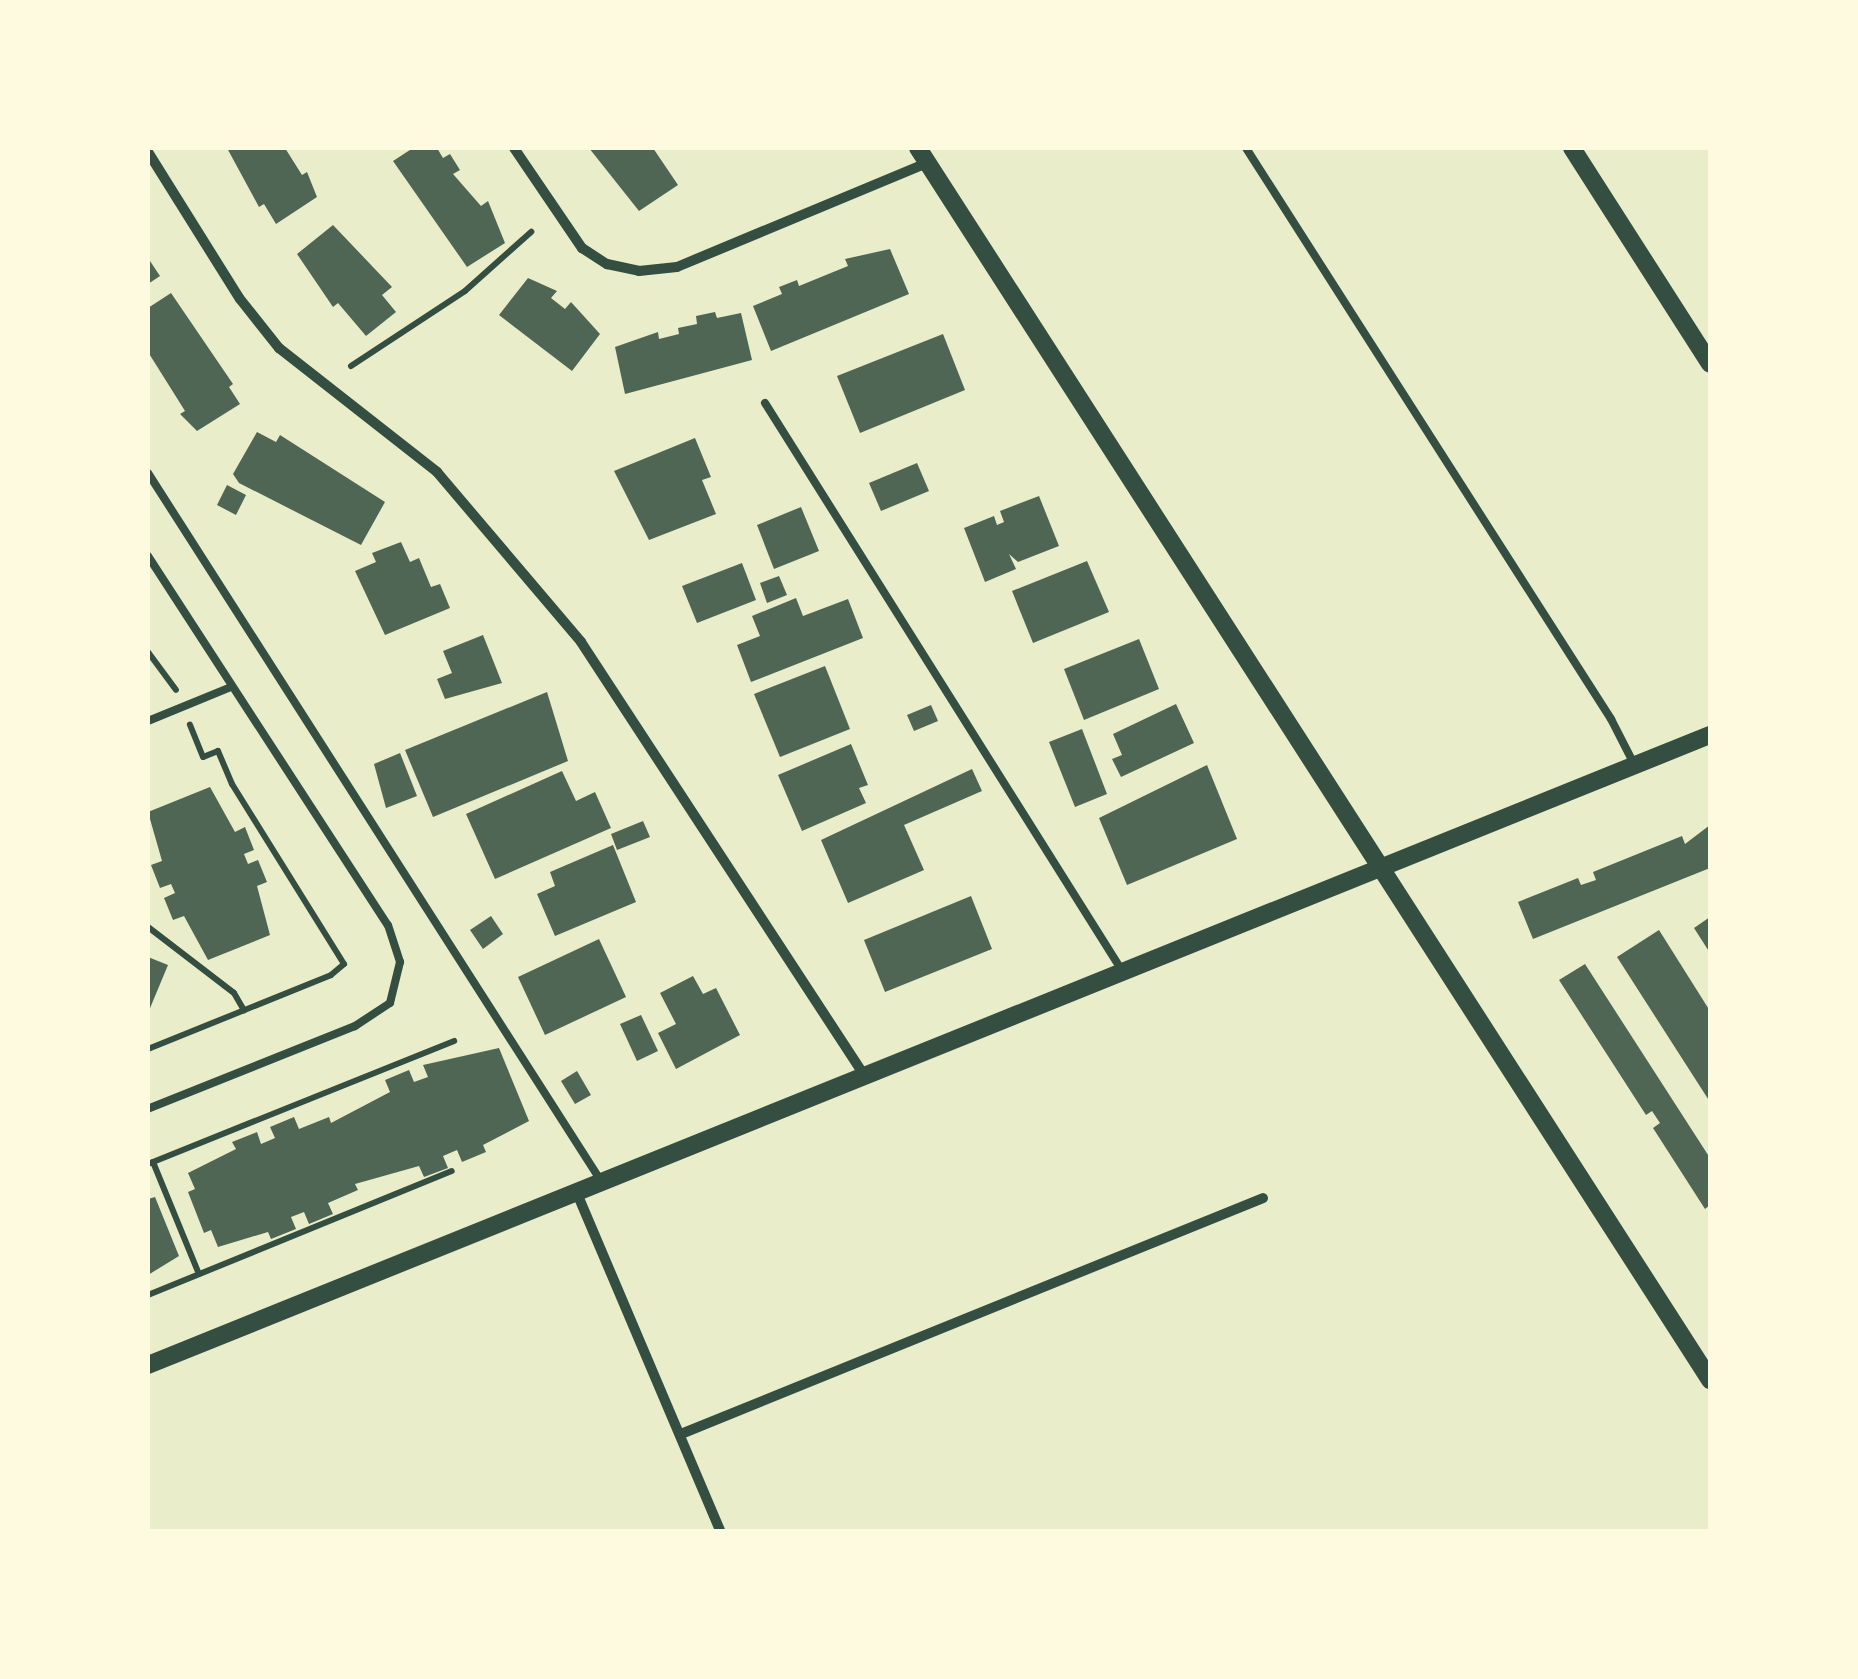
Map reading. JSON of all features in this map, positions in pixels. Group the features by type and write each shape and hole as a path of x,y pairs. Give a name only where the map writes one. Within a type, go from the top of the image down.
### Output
{"street":[{"path":"514,148 582,248 607,264 640,272 677,267 922,155 1710,1380"},
{"path":"1572,148 1710,364"},
{"path":"148,152 240,299 279,348 437,472 581,642 864,1075"},
{"path":"148,1365 1710,735"},
{"path":"576,1192 721,1532"},
{"path":"681,1434 1263,1198"}],"lane":[{"path":"1246,148 1611,719 1634,766"},
{"path":"766,403 1122,969"},
{"path":"148,473 601,1181"},
{"path":"148,556 388,924 400,962 390,1003 354,1026 148,1109"},
{"path":"148,721 231,687"}],"path":[{"path":"351,366 466,290 532,232"},
{"path":"148,652 171,676 203,757 218,751 232,784 344,964 148,1049"},
{"path":"148,927 234,993 244,1010"},
{"path":"199,1274 150,1163 454,1041"},
{"path":"148,1295 452,1170"}],"building":[{"path":"227,148 285,148 302,175 307,172 317,197 276,224 264,204 259,207"},
{"path":"413,148 437,148 443,158 450,154 460,170 453,174 481,206 488,201 505,243 467,267 393,161"},
{"path":"589,148 653,148 678,185 639,211"},
{"path":"333,225 392,287 382,295 396,312 366,336 338,303 333,307 297,254"},
{"path":"890,249 909,294 771,351 753,306 782,294 779,287 797,280 799,286 848,266 845,259"},
{"path":"148,258 160,276 148,284"},
{"path":"528,278 557,291 551,298 565,309 571,302 600,334 572,371 499,315"},
{"path":"171,293 233,384 229,387 240,404 197,431 180,414 185,411 148,352 148,308"},
{"path":"715,312 717,318 741,313 752,360 625,394 615,347 658,332 659,339 679,334 678,328 697,324 696,316"},
{"path":"943,334 965,390 860,433 837,376"},
{"path":"257,432 276,442 280,435 385,502 361,545 239,483 233,474"},
{"path":"695,438 711,477 702,480 716,514 649,540 614,471"},
{"path":"917,463 929,491 881,511 869,483"},
{"path":"227,485 246,495 236,515 217,505"},
{"path":"1039,496 1059,546 1018,562 1009,554 1016,569 985,582 964,528 994,516 997,525 1004,522 1000,511"},
{"path":"801,507 819,551 774,569 757,525"},
{"path":"401,542 410,562 419,558 431,587 440,584 450,608 385,635 355,571 376,562 372,553"},
{"path":"1087,561 1109,612 1033,643 1012,591"},
{"path":"742,563 756,600 697,623 682,586"},
{"path":"779,576 787,595 767,603 760,583"},
{"path":"796,598 803,616 848,599 863,638 751,682 737,645 760,636 752,616"},
{"path":"483,635 502,683 445,699 437,679 452,673 443,651"},
{"path":"1139,639 1159,689 1084,720 1064,669"},
{"path":"825,666 850,729 780,757 754,694"},
{"path":"547,692 568,761 433,817 405,750"},
{"path":"1176,704 1194,743 1121,777 1112,759 1122,755 1113,734"},
{"path":"931,705 938,721 914,731 907,715"},
{"path":"1082,729 1107,794 1075,807 1049,742"},
{"path":"851,744 868,785 859,788 866,803 802,831 778,775"},
{"path":"400,753 417,796 386,808 374,764"},
{"path":"1207,765 1237,839 1127,885 1099,818"},
{"path":"972,769 982,791 904,825 924,870 848,903 821,840"},
{"path":"562,771 576,801 595,792 611,828 495,879 466,814"},
{"path":"210,787 235,832 245,827 254,850 244,854 248,864 258,860 267,882 257,886 270,935 208,960 184,916 173,920 164,898 175,893 171,884 160,888 151,865 162,861 148,812"},
{"path":"643,821 650,837 617,850 611,834"},
{"path":"1710,825 1710,868 1533,939 1518,902 1578,878 1581,885 1596,880 1593,872 1682,836 1685,844"},
{"path":"613,845 636,902 555,936 537,894 555,886 550,872"},
{"path":"971,896 992,949 885,992 864,940"},
{"path":"491,916 503,934 483,949 470,930"},
{"path":"1710,917 1710,953 1694,928"},
{"path":"1659,930 1710,1011 1710,1102 1617,957"},
{"path":"599,939 626,997 545,1035 518,977"},
{"path":"148,957 168,965 148,1013"},
{"path":"1585,964 1710,1158 1710,1205 1705,1209 1653,1128 1660,1123 1652,1111 1646,1115 1559,980"},
{"path":"693,976 703,994 716,988 740,1035 676,1069 658,1033 676,1024 660,993"},
{"path":"641,1015 658,1051 637,1061 620,1024"},
{"path":"499,1048 529,1121 483,1145 486,1152 462,1162 457,1150 443,1156 448,1168 424,1177 419,1166 355,1184 358,1190 328,1203 333,1214 309,1224 304,1212 291,1217 296,1229 271,1239 268,1232 218,1247 211,1230 204,1233 188,1192 195,1189 188,1173 236,1149 232,1142 257,1132 261,1144 275,1138 270,1127 294,1117 299,1129 329,1117 331,1123 390,1092 385,1080 409,1070 414,1082 428,1077 423,1065"},
{"path":"577,1071 591,1095 575,1104 561,1081"},
{"path":"155,1197 179,1256 148,1275 148,1199"}]}
